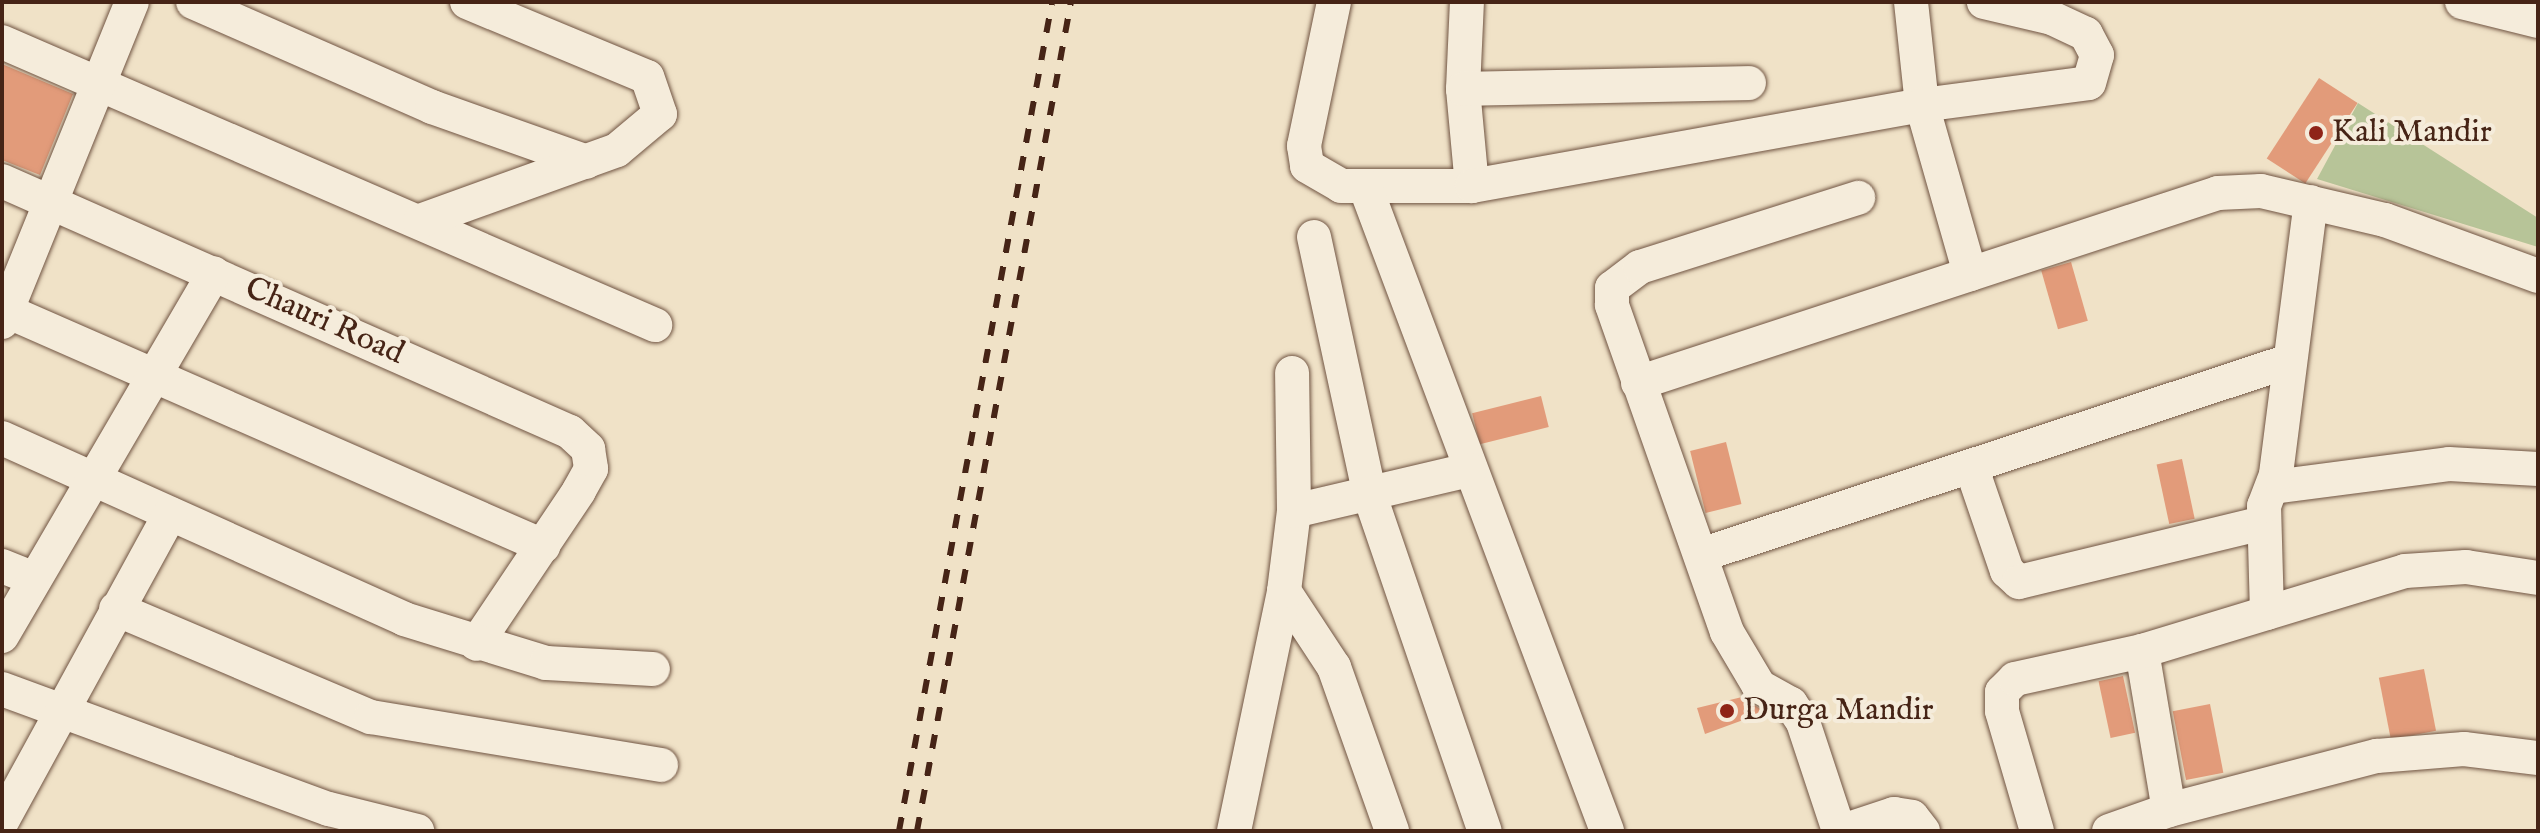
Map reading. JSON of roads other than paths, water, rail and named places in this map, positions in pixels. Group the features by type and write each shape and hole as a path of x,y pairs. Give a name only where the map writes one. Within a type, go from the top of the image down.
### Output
{"street":[{"path":"132,2 55,203 4,314 154,373 543,546 476,644"},
{"path":"193,2 432,107 587,162"},
{"path":"420,221 587,162 646,133 660,114 647,77 467,2"},
{"path":"1334,2 1304,146 1307,166 1322,180 1365,186 1472,186 1922,105 2078,88 2093,77 2097,55 2086,34 2052,18 1984,2"},
{"path":"1467,2 1463,89 1472,186"},
{"path":"1911,2 1922,105 1970,274"},
{"path":"2462,2 2538,21"},
{"path":"2,42 101,82 655,325"},
{"path":"1463,89 1749,83"},
{"name":"Chauri Road","path":"2,181 570,432 588,449 591,469 543,546"},
{"path":"1365,186 1607,831"},
{"path":"1638,383 2218,193 2261,191 2400,224 2538,276"},
{"path":"1858,198 1622,276 1612,305 1638,383 1704,554 1727,632 1747,671 1803,722 1841,831 1894,814 1912,817 1923,831"},
{"path":"2267,613 2263,523 2273,487 2286,362 2311,202"},
{"path":"1314,237 1370,496 1485,831"},
{"path":"2,636 214,273"},
{"path":"1704,554 2286,362"},
{"path":"1234,831 1284,591 1294,511 1292,373"},
{"path":"2,438 170,514 476,644 546,663 653,669"},
{"path":"2273,487 2449,464 2538,469"},
{"path":"1971,466 2007,571 2019,582 2263,523"},
{"path":"1294,511 1370,496 1469,470"},
{"path":"2,821 59,708 170,514"},
{"path":"2,566 35,579"},
{"path":"2037,831 2002,692 2015,679 2142,651 2405,571 2466,567 2538,578"},
{"path":"1284,591 1334,667 1392,831"},
{"path":"116,609 371,717 661,765"},
{"path":"2142,651 2169,810"},
{"path":"2,689 329,809 417,831"},
{"path":"2109,831 2169,810 2377,756 2464,749 2538,758"}],"railway":[{"path":"899,831 1052,2"},
{"path":"917,831 1071,2"}],"place":[{"name":"Kali Mandir","path":"2316,133"},
{"name":"Durga Mandir","path":"1727,711"}]}
